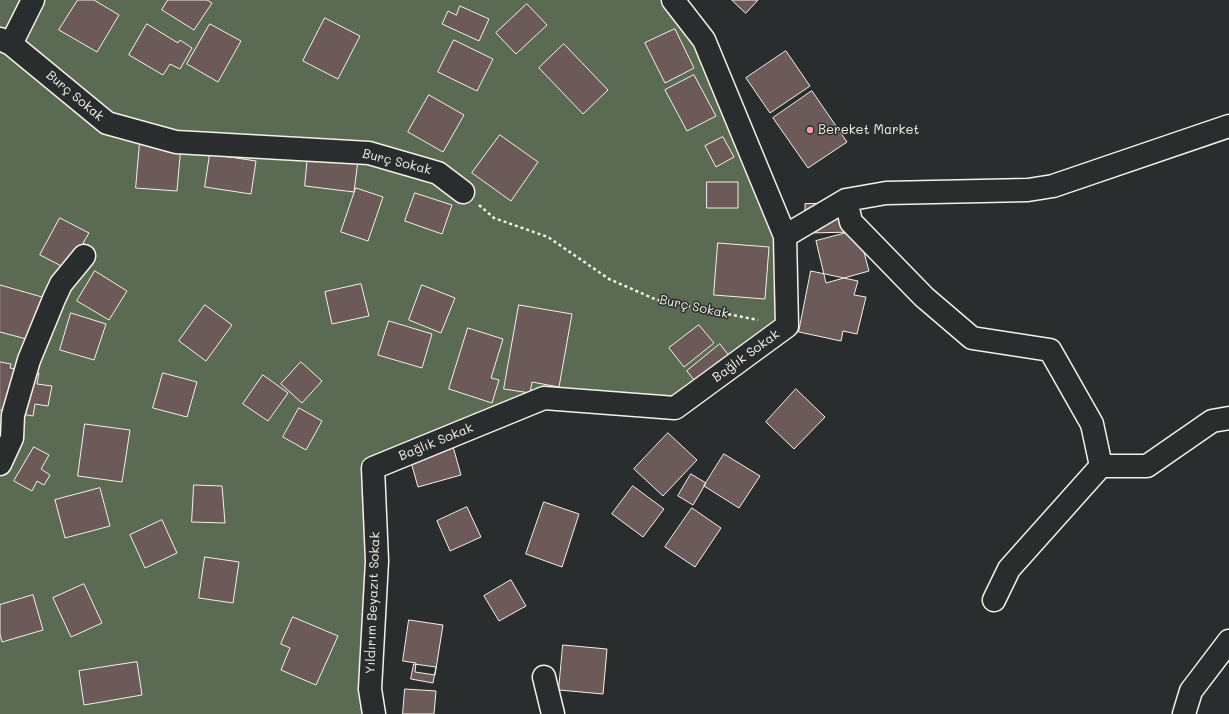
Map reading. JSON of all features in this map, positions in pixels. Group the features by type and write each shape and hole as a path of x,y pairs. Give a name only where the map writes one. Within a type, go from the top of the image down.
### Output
{"street":[{"path":"5,41 33,0"},
{"name":"Bağlık Sokak","path":"373,468 544,398 675,408 787,326 785,236 704,40 672,0"},
{"name":"Burç Sokak","path":"5,41 107,123 176,142 370,153 438,173 463,192"},
{"path":"785,236 846,200 886,193 1028,190 1053,186 1229,126"},
{"path":"846,200 851,222 924,297 972,338 1050,350 1092,424 1101,466"},
{"path":"0,464 12,438 13,415 29,360 48,312 61,284 84,256"},
{"path":"994,600 1009,569 1101,466 1147,466 1212,421 1229,418"},
{"name":"Yıldırım Beyazıt Sokak","path":"373,468 377,561 370,689 374,714"},
{"path":"1184,714 1191,691 1229,641"},
{"path":"544,677 553,714"}],"path":[{"name":"Burç Sokak","path":"463,192 494,218 548,237 609,279 657,300 787,326"}],"green space":[{"path":"0,0 673,0 704,40 785,236 787,326 675,408 544,398 373,468 374,714 0,714"}],"building":[{"path":"78,0 94,0 119,15 97,52 59,30"},
{"path":"168,0 207,0 212,3 194,30 162,10"},
{"path":"732,0 758,0 746,13"},
{"path":"527,4 547,25 516,54 496,33"},
{"path":"460,6 489,19 479,41 442,24 448,11 456,15"},
{"path":"325,18 360,36 338,79 303,61"},
{"path":"147,24 178,43 180,40 192,48 180,69 170,64 163,75 129,55"},
{"path":"210,24 241,41 218,82 187,64"},
{"path":"675,29 694,68 665,83 645,43"},
{"path":"454,40 493,59 477,91 438,72"},
{"path":"564,44 608,90 583,114 539,68"},
{"path":"786,51 810,86 770,113 746,78"},
{"path":"694,75 716,116 687,131 665,90"},
{"name":"Bereket Market","path":"812,91 847,142 808,168 773,118"},
{"path":"429,95 464,115 443,152 408,132"},
{"path":"500,135 538,162 511,201 472,173"},
{"path":"723,137 734,157 716,167 705,146"},
{"path":"140,142 181,145 177,191 136,188"},
{"path":"210,154 256,161 251,194 205,187"},
{"path":"308,155 358,160 354,192 305,186"},
{"path":"707,182 738,182 738,208 707,208"},
{"path":"356,188 383,197 368,241 341,232"},
{"path":"415,193 452,205 442,234 405,221"},
{"path":"857,203 857,232 805,233 805,204"},
{"path":"60,218 89,233 83,243 93,249 79,275 40,255"},
{"path":"858,230 869,271 826,283 816,241"},
{"path":"718,243 769,247 765,299 714,295"},
{"path":"95,271 127,291 109,320 77,301"},
{"path":"811,271 858,281 854,295 866,297 857,334 843,331 841,341 799,332"},
{"path":"361,284 369,316 332,324 325,292"},
{"path":"0,285 42,297 30,340 0,332"},
{"path":"422,285 455,298 441,333 409,320"},
{"path":"205,305 232,325 206,361 179,341"},
{"path":"519,305 572,314 559,387 532,382 530,393 504,389"},
{"path":"71,313 106,324 94,360 60,350"},
{"path":"389,321 432,334 422,368 378,355"},
{"path":"699,325 714,343 684,367 669,348"},
{"path":"468,328 503,339 491,378 499,380 492,403 449,389"},
{"path":"720,344 733,361 700,388 687,371"},
{"path":"0,362 11,364 10,368 39,373 37,384 52,386 48,406 35,404 33,416 0,410"},
{"path":"301,362 322,381 302,403 281,384"},
{"path":"163,373 197,382 187,417 153,408"},
{"path":"263,375 288,393 268,421 243,404"},
{"path":"796,389 825,417 794,449 766,422"},
{"path":"299,408 322,421 306,450 283,437"},
{"path":"85,424 130,430 122,482 78,476"},
{"path":"668,433 697,460 663,496 634,469"},
{"path":"452,443 461,475 418,487 409,455"},
{"path":"34,447 49,455 41,469 50,475 44,485 37,481 32,491 14,481"},
{"path":"724,454 760,476 739,508 704,486"},
{"path":"691,474 706,483 693,505 678,496"},
{"path":"194,485 222,486 225,523 192,522"},
{"path":"633,486 664,509 643,537 612,514"},
{"path":"100,488 110,526 65,538 55,500"},
{"path":"544,502 579,514 562,567 526,554"},
{"path":"467,507 481,537 450,551 437,521"},
{"path":"692,508 721,528 695,567 665,547"},
{"path":"162,520 177,553 145,568 130,535"},
{"path":"205,557 239,562 233,603 199,598"},
{"path":"511,580 526,606 499,621 484,596"},
{"path":"84,584 102,623 71,637 53,598"},
{"path":"33,595 43,630 2,642 0,634 0,605"},
{"path":"293,617 338,636 316,685 281,670 290,648 281,644"},
{"path":"409,620 443,625 435,675 415,672 416,663 403,661"},
{"path":"563,645 607,649 603,694 559,690"},
{"path":"137,662 142,695 84,705 79,671"},
{"path":"414,664 436,667 433,683 411,679"},
{"path":"405,689 436,691 434,714 403,714"}],"place":[{"name":"Bereket Market","path":"810,130"}]}
